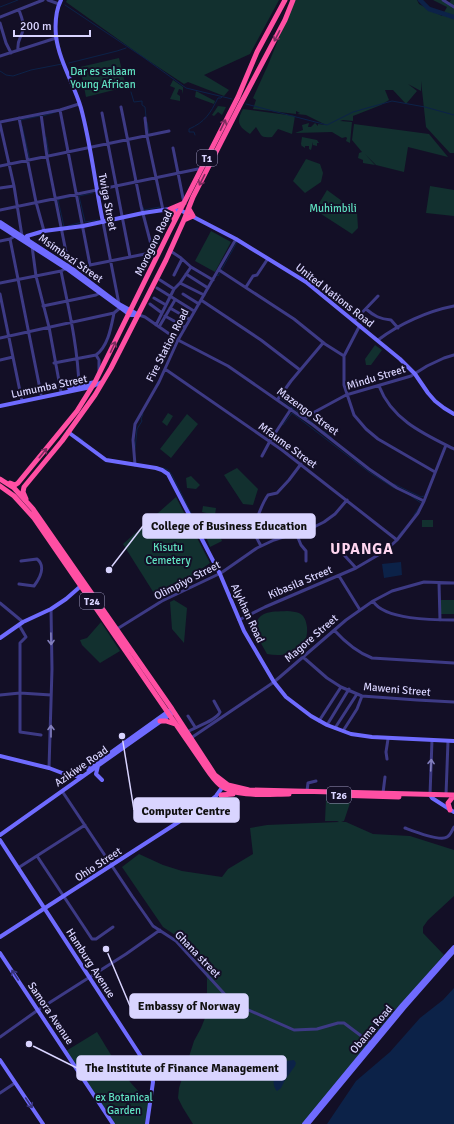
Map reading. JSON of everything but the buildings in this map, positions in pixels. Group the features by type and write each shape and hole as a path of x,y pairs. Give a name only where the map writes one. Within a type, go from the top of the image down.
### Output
{"highway":[{"name":"Morogoro Road","path":"26,501 23,492 28,483 95,395 139,315 238,108 240,98 257,52 285,0"},
{"name":"Morogoro Road","path":"6,482 12,484 18,483 77,411 100,375 158,254 233,105 240,98 285,20 293,0"},
{"path":"174,222 174,212 170,209 184,203"},
{"path":"184,220 193,216 189,208"},
{"path":"81,387 88,394"},
{"name":"T24","path":"0,479 6,482 37,514 82,585 116,630 206,768 217,782 225,787"},
{"name":"T24","path":"0,486 14,496 30,513 170,712 187,732 215,775 225,787"},
{"path":"160,721 169,721 176,724"},
{"path":"217,782 220,794 240,793"},
{"name":"T26","path":"225,787 453,797"},
{"name":"T26","path":"225,787 240,793 446,795 453,797"},
{"path":"452,811 448,803 453,797"}],"street":[{"path":"0,17 43,0"},
{"path":"0,56 56,38 60,2 48,0"},
{"path":"443,0 454,7"},
{"path":"18,50 17,42 23,31 22,19 19,10"},
{"path":"0,22 6,43 11,53"},
{"name":"Twiga Street","path":"56,38 79,104 121,306"},
{"path":"22,237 14,186 2,143 0,123 60,110 79,104"},
{"path":"121,107 136,182 153,252"},
{"path":"60,110 90,265"},
{"path":"102,113 130,257"},
{"path":"41,114 47,157 70,270"},
{"path":"19,118 36,202 44,231"},
{"path":"145,118 163,210"},
{"path":"0,166 128,141 169,131"},
{"path":"173,148 184,203"},
{"path":"0,210 198,169"},
{"path":"0,188 14,186"},
{"name":"United Nations Road","path":"28,239 27,236 44,231 83,226 143,213 170,209 180,210 236,239 306,282 400,359 415,374 432,397 444,408 454,413"},
{"name":"Msimbazi Street","path":"0,222 16,234"},
{"name":"Msimbazi Street","path":"0,226 28,239 130,312"},
{"path":"0,241 10,239 16,234"},
{"name":"Msimbazi Street","path":"22,237 32,246 70,270"},
{"path":"10,239 41,394"},
{"name":"Fire Station Road","path":"135,465 133,440 135,424 165,369 185,327 236,239"},
{"path":"32,246 36,276 44,306 60,391"},
{"path":"0,283 111,262 153,252 158,254"},
{"path":"172,252 191,267 213,280"},
{"path":"174,275 182,259"},
{"path":"246,287 253,276 257,275 267,260"},
{"path":"164,315 166,305 174,289 191,267"},
{"path":"219,270 294,319 324,343 344,356"},
{"path":"60,271 72,323 81,387"},
{"path":"186,274 208,288"},
{"path":"160,280 174,289"},
{"path":"180,283 204,296"},
{"path":"156,288 194,311"},
{"path":"44,306 102,293"},
{"path":"0,294 22,400"},
{"path":"182,294 199,304"},
{"path":"354,321 378,296"},
{"path":"154,298 166,305"},
{"path":"157,326 175,300"},
{"path":"201,300 261,340 300,370"},
{"path":"150,304 164,315 185,327"},
{"path":"0,338 114,313 121,306"},
{"path":"378,340 426,314 442,308 454,306"},
{"path":"170,308 190,319"},
{"path":"366,309 376,317 384,320 391,320 398,328"},
{"path":"130,312 131,315 139,315"},
{"path":"54,363 96,355 102,349 111,329 114,313"},
{"name":"Mazengo Street","path":"139,315 178,340 228,366 278,400 368,469 393,485 424,501"},
{"path":"360,325 344,356 343,376 346,395 354,415 366,429 378,439 435,472"},
{"path":"278,400 300,370 324,343"},
{"path":"96,355 99,360 100,375"},
{"name":"Mindu Street","path":"305,420 309,415 346,395 406,378 427,366 454,355"},
{"path":"0,360 13,357"},
{"name":"Mfaume Street","path":"165,369 270,441 397,540"},
{"name":"Lumumba Street","path":"22,400 41,394 102,382"},
{"path":"378,386 386,401 401,418 425,435 454,449"},
{"name":"Lumumba Street","path":"0,405 60,391"},
{"path":"262,456 270,441 291,410"},
{"name":"Alykhan Road","path":"68,432 103,459 156,468 168,474 220,574 239,620 274,682 290,700 319,721 343,731 364,736 388,739 454,741"},
{"name":"Kibasila Street","path":"239,620 276,602 356,568 385,551 397,540 418,514 446,445"},
{"path":"261,546 256,537 255,531 265,500 268,495 277,493 301,464"},
{"name":"Olimpiyo Street","path":"116,630 162,601 220,574 261,546 324,522 335,514 347,500"},
{"path":"296,533 301,545 306,551 306,561"},
{"path":"338,542 345,556 356,568"},
{"path":"19,584 34,586 39,579 42,569 41,562 37,559 21,561"},
{"path":"339,576 360,610"},
{"name":"Magore Street","path":"191,738 274,682 334,630 372,601 405,587 426,582 454,583"},
{"path":"439,583 440,620"},
{"path":"0,638 23,622 51,609 66,599 82,585"},
{"path":"372,601 376,606 392,614 426,620 454,620"},
{"path":"0,603 23,622"},
{"path":"49,768 51,609"},
{"path":"19,625 26,637 20,643 20,732 41,735"},
{"path":"334,630 352,647 362,654 372,658 454,663"},
{"name":"Maweni Street","path":"303,657 324,676 362,696 454,702"},
{"path":"319,721 341,686"},
{"path":"327,725 349,690"},
{"path":"0,695 20,693 51,694"},
{"path":"335,728 358,694"},
{"path":"343,731 357,710 362,696"},
{"path":"187,732 195,727 209,722 220,714 214,701"},
{"name":"Azikiwe Road","path":"0,834 70,782 98,766 160,721 170,712"},
{"name":"Azikiwe Road","path":"0,834 62,791 170,712"},
{"path":"188,716 195,727"},
{"path":"387,759 386,752 388,739"},
{"path":"432,740 431,796 452,811"},
{"path":"446,795 448,741"},
{"path":"1,757 49,768 70,776 81,776"},
{"path":"98,766 96,774 102,780"},
{"path":"70,776 70,782"},
{"path":"383,793 385,777"},
{"path":"307,791 308,783 316,781"},
{"name":"Ohio Street","path":"0,937 205,806 220,794 225,787"},
{"name":"Ghana street","path":"62,791 153,926 176,941 230,1000 237,1005 294,1030 316,1029 338,1023 344,1023 372,1044"},
{"path":"18,868 85,825"},
{"path":"404,828 442,839 449,836 454,827"},
{"name":"Hamburg Avenue","path":"0,840 151,1072 153,1082 147,1124"},
{"path":"37,856 92,939 96,939 113,927"},
{"path":"0,1037 38,1010 160,930"},
{"name":"Obama Road","path":"308,1124 402,1005 454,947"},
{"name":"Obama Road","path":"304,1124 454,951"},
{"name":"Samora Avenue","path":"0,953 113,1124"},
{"path":"0,1060 43,1124"},
{"path":"0,1093 15,1083"}],"green space":[{"path":"67,0 279,0 250,54 204,75 229,90 224,96 188,82 184,84 143,57 66,2"},
{"path":"294,0 417,0 419,4 442,16 447,7 433,0 446,0 449,3 451,0 454,0 454,153 450,153 426,127 421,81 421,91 408,84 417,91 406,104 393,90 385,90 389,100 381,105 353,116 353,121 340,121 352,122 350,143 346,141 346,137 342,138 332,132 295,133 303,130 302,125 309,123 308,127 311,127 315,123 318,126 318,124 326,125 306,115 297,114 300,113 296,111 296,114 253,109 256,100 253,98"},
{"name":"Dar es salaam Young African","path":"119,58 126,87 86,97 80,67"},
{"path":"173,80 183,87 183,94 182,90 179,89 177,94 180,96 180,101 170,99 175,88 170,86"},
{"path":"196,91 215,101 214,104 195,97"},
{"path":"218,106 226,107 222,115 218,112 214,116 212,115"},
{"path":"243,109 295,116 292,134 278,129 272,137 265,137 262,136 256,127 250,134 243,129 239,123 239,117"},
{"path":"354,124 429,134 448,157 408,147 404,172 376,165 365,154 375,165 363,163 363,160 358,158 359,153 362,152 352,140"},
{"path":"302,137 317,140 319,143 317,143 317,146 313,145 313,142 311,150 309,149 309,146 305,146 305,148 302,147 301,144"},
{"path":"306,159 320,164 323,173 321,182 305,193 293,181"},
{"path":"430,186 454,190 454,216 426,213"},
{"name":"Muhimbili","path":"327,190 357,212 358,228 352,234 315,210"},
{"path":"211,231 231,242 215,272 195,261"},
{"path":"375,345 382,350 371,365 366,365 365,359"},
{"path":"168,413 173,416 167,426 162,422"},
{"path":"187,414 198,424 171,458 160,449"},
{"path":"237,468 258,489 253,505 243,504 224,475"},
{"path":"191,476 200,485 196,489 187,488 186,478"},
{"name":"Kisutu Cemetery","path":"176,497 210,563 196,573 199,578 157,598 123,544"},
{"path":"203,506 216,508 215,515 202,512"},
{"path":"422,520 433,520 433,527 422,527"},
{"path":"215,524 222,541 210,547 203,529"},
{"path":"174,600 187,608 184,643 172,629 170,602"},
{"path":"440,600 454,600 454,614 440,614"},
{"path":"287,611 299,613 305,619 307,635 304,642 295,651 289,654 267,654 254,631 258,619 270,612"},
{"path":"101,622 120,651 100,663 82,645 80,640 87,638"},
{"path":"326,799 351,800 344,821 341,822 346,822 373,834 410,836 454,850 454,896 428,920 423,927 423,933 444,955 370,1040 365,1049 307,1124 193,1124 178,1098 179,1088 194,1041 207,1013 207,979 205,967 175,935 163,927 122,867 139,854 163,865 182,871 222,877 228,869 253,854 250,828 267,825 339,822 325,821"},
{"name":"ex Botanical Garden","path":"97,1032 126,1077 133,1086 149,1100 146,1124 115,1124 66,1051"}],"water":[{"path":"401,562 402,575 384,578 382,564"},
{"path":"454,988 454,1124 327,1124 356,1081 390,1052 420,1018 443,1000"},
{"path":"294,1060 296,1063 295,1066 281,1088 277,1091 274,1079 280,1067 286,1061"}],"waterway":[{"path":"0,7 18,0"},
{"path":"420,0 429,9 454,17"},
{"path":"65,5 143,57 186,88 232,99"},
{"path":"69,63 126,48"},
{"path":"0,71 6,75 13,76 31,70 62,64"},
{"path":"131,92 134,102 142,101 142,105 145,107 146,117"},
{"path":"195,135 194,132 189,132 189,129 203,120 210,113 218,98 222,97"},
{"path":"246,104 327,125 353,112 392,101 425,107 454,115"},
{"path":"43,116 56,112"},
{"path":"21,121 40,116"},
{"path":"147,122 149,133"},
{"path":"22,126 30,160"},
{"path":"46,137 49,154"},
{"path":"99,191 106,190"},
{"path":"93,193 79,196 85,222 98,220"},
{"path":"76,196 82,222 64,227 58,200 76,196"},
{"path":"143,207 144,210 160,207"},
{"path":"217,275 218,276 237,242"},
{"path":"281,399 305,417"},
{"path":"283,425 292,413 369,472 394,488"},
{"path":"135,449 137,429 142,421 141,419 143,414"},
{"path":"308,419 313,423"},
{"path":"324,431 332,438"},
{"path":"77,436 83,440"},
{"path":"163,468 168,470 172,475 209,549"},
{"path":"394,484 421,497 424,496"},
{"path":"411,496 421,503"},
{"path":"414,515 420,506"},
{"path":"398,536 402,531"},
{"path":"274,602 286,597"}],"place":[{"name":"College of Business Education","path":"109,570"},
{"name":"Computer Centre","path":"122,736"},
{"name":"Embassy of Norway","path":"106,949"},
{"name":"The Institute of Finance Management","path":"29,1044"}],"district":[{"name":"UPANGA","path":"362,549"}]}
